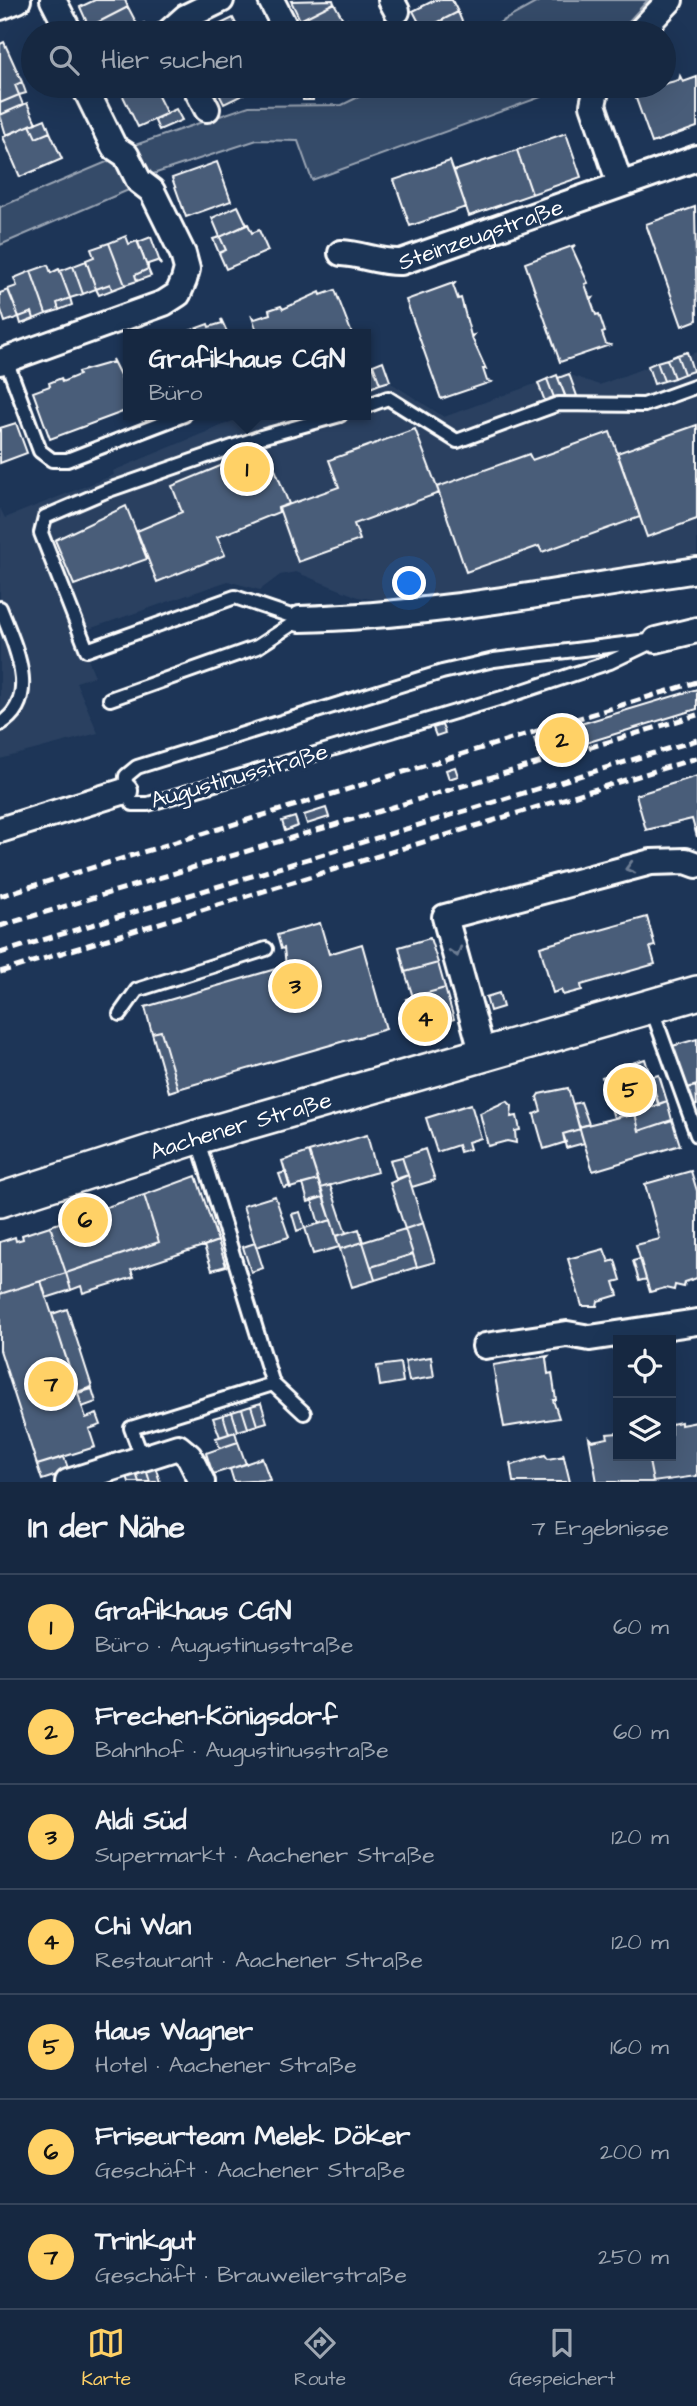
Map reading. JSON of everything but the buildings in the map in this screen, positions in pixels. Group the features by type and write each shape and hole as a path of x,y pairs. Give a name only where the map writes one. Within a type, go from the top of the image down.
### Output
{"main road":[{"name":"Aachener Straße","path":"0,1200 197,1137 697,993"}],"street":[{"path":"0,8 18,0"},
{"path":"53,0 64,21"},
{"path":"182,21 221,0"},
{"path":"271,0 282,21"},
{"path":"650,21 670,0"},
{"path":"3,361 164,303 178,294 184,280 187,269 183,254 152,191 139,181 126,155 114,147 90,98"},
{"path":"201,98 207,109"},
{"path":"594,98 593,105 620,184"},
{"name":"Steinzeugstraße","path":"341,253 363,254 381,263 401,262 697,158"},
{"path":"300,619 339,618 466,604 697,570"},
{"name":"Augustinusstraße","path":"656,640 697,630"},
{"path":"0,830 125,791"},
{"path":"483,1055 445,917 651,862 685,861 697,865"},
{"path":"485,1346 567,1334 590,1338 697,1321"},
{"path":"69,1482 178,1447 189,1456 202,1482"}],"lane":[{"path":"3,361 40,451 52,460 67,460 171,420"},
{"path":"371,404 388,398 457,441 558,404 644,405 697,386"},
{"path":"300,619 235,597 87,650 41,533 46,517 106,491 261,437 322,420"},
{"path":"0,608 5,636 22,675 23,699 13,716 0,724"},
{"path":"110,699 257,647 300,619"},
{"name":"Augustinusstraße","path":"656,640 610,662 505,697 148,804 132,804 125,791 126,776 137,767 442,672 494,660 656,640"},
{"path":"120,1014 137,990 266,949"},
{"path":"651,1007 697,1135"},
{"path":"197,1137 274,1384 304,1413"},
{"path":"142,1457 131,1428 274,1384"}],"shaded area":[{"path":"541,0 648,0 629,21 503,21"},
{"path":"356,98 538,98 312,180 298,141 257,140 150,175 132,146 249,106 342,105"},
{"path":"116,158 131,189 0,245 0,207"},
{"path":"687,352 688,355 697,352 697,558 580,578 394,602 358,597 296,572 280,575 260,590 228,581 77,633 95,676 76,682 98,733 0,759 0,508 5,518 114,475 113,471 235,420 371,420 371,365 383,361 391,383 444,417 565,373 599,385"}],"railway":[{"path":"0,896 697,682"},
{"path":"0,926 697,715"},
{"path":"0,953 697,740"},
{"path":"0,972 697,758"}],"place":[{"name":"Grafikhaus CGN","path":"247,469"},
{"name":"Frechen-Königsdorf","path":"562,740"},
{"name":"Aldi Süd","path":"295,986"},
{"name":"Chi Wan","path":"425,1019"},
{"name":"Haus Wagner","path":"630,1090"},
{"name":"Friseurteam Melek Döker","path":"85,1220"},
{"name":"Trinkgut","path":"51,1384"}]}
